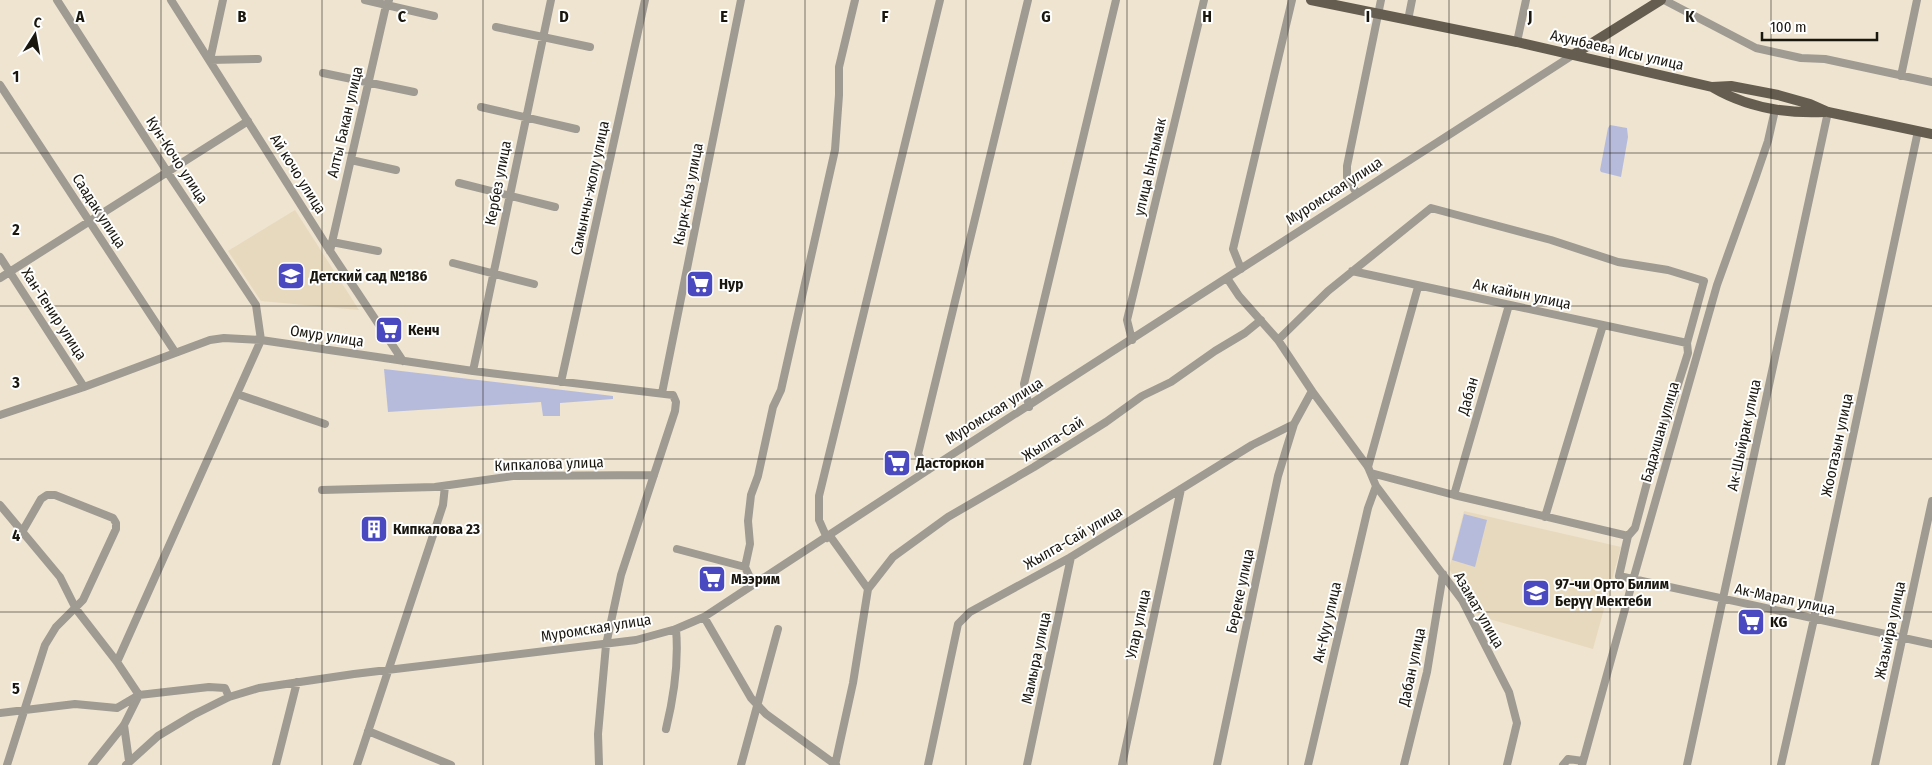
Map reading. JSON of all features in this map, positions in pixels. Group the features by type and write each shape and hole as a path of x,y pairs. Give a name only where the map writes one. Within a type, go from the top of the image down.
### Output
{"main road":[{"name":"Ахунбаева Исы улица","path":"1311,0 1517,42 1712,87 1731,86 1778,95 1810,104 1828,112 1932,134"},
{"name":"Муромская улица","path":"1573,55 1663,0"},
{"name":"Ахунбаева Исы улица","path":"1712,87 1728,96 1775,110 1809,113 1828,112"}],"street":[{"name":"Кун-Кочо улица","path":"57,0 168,173 256,305 261,340"},
{"name":"Ай кочо улица","path":"171,0 330,251 403,361"},
{"path":"223,0 210,60 258,59"},
{"path":"365,0 388,3 434,16"},
{"name":"Кербез улица","path":"473,371 551,0"},
{"name":"Самынчы-жолу улица","path":"562,382 645,0"},
{"name":"Кырк-Кыз улица","path":"662,393 741,0"},
{"path":"754,584 745,567 750,544 748,521 751,495 758,476 773,407 781,390 835,150 839,67 855,0"},
{"path":"704,617 756,703 766,714 835,765 854,683 868,589 828,537 818,520 819,496 940,0"},
{"path":"928,470 918,454 1028,0"},
{"path":"1029,407 1024,384 1116,0"},
{"name":"улица Ынтымак","path":"1132,340 1127,320 1204,0"},
{"path":"1241,269 1233,249 1292,0"},
{"path":"1357,194 1347,177 1347,166 1381,0"},
{"path":"1408,20 1412,0"},
{"path":"1517,42 1526,0"},
{"path":"1663,0 1756,48 1801,58 1825,59 1932,82"},
{"path":"1901,76 1917,0"},
{"name":"Алты Бакан улица","path":"330,251 388,3"},
{"path":"496,27 590,47"},
{"name":"Муромская улица","path":"128,763 158,736 193,715 229,697 259,688 388,670 606,645 636,640 676,629 704,617 928,470 1029,407 1573,55"},
{"path":"323,73 368,84 414,92"},
{"name":"Саадак улица","path":"0,85 175,352"},
{"path":"481,107 576,128"},
{"name":"Бадахшан улица","path":"1579,761 1717,285 1768,141 1775,110"},
{"name":"Ак-Шыйрак улица","path":"1687,765 1828,112"},
{"path":"0,278 248,121"},
{"name":"Жоогазын улица","path":"1781,765 1918,131"},
{"path":"351,160 396,170"},
{"path":"459,183 555,207"},
{"path":"1278,340 1328,291 1431,208 1551,240 1618,262 1668,270 1704,281 1687,343 1688,353 1648,479 1635,528 1628,536 1618,576 1633,580"},
{"path":"332,242 378,251"},
{"name":"Хан-Тенир улица","path":"0,257 84,387"},
{"path":"453,263 534,284"},
{"name":"Ак кайын улица","path":"1352,271 1418,287 1687,343"},
{"name":"Азамат улица","path":"1227,278 1239,296 1278,340 1312,391 1370,470 1376,486 1462,600 1509,692 1517,723 1507,765"},
{"path":"1418,287 1370,470 1454,495 1628,536"},
{"name":"Дабан","path":"1454,495 1509,305"},
{"name":"Жылга-Сай","path":"868,589 893,557 948,517 1034,467 1106,422 1142,396 1171,382 1215,351 1245,333 1261,320"},
{"path":"1545,517 1603,325"},
{"name":"Омур улица","path":"0,414 84,387 210,340 224,338 261,340 473,371 662,393"},
{"path":"117,662 261,340"},
{"path":"1294,424 1312,391"},
{"path":"599,765 598,734 606,645 622,575 675,410 676,402 673,395 662,393"},
{"path":"237,394 325,424"},
{"name":"Жылга-Сай улица","path":"928,765 958,624 970,612 1071,557 1252,445 1294,424"},
{"name":"Береке улица","path":"1217,765 1278,476 1294,424"},
{"name":"Кипкалова улица","path":"322,490 407,489 445,486 513,476 654,475"},
{"path":"357,765 443,505 445,486"},
{"name":"Ак-Куу улица","path":"1308,765 1368,508 1376,486"},
{"name":"Улар улица","path":"1122,765 1181,489"},
{"path":"6,765 45,645 56,628 83,600 116,529 116,523 113,518 55,495 47,495 41,499 22,532"},
{"name":"Жазыйра улица","path":"1875,765 1932,501"},
{"path":"0,506 60,577 76,609 139,694"},
{"path":"677,549 745,567"},
{"name":"Мамыра улица","path":"1027,765 1071,557"},
{"name":"Дабан улица","path":"1404,765 1427,672 1443,574"},
{"name":"Ак-Марал улица","path":"1633,580 1932,644"},
{"path":"666,729 678,653 676,629"},
{"path":"741,765 756,703 778,629"},
{"path":"276,765 298,682"},
{"path":"0,713 75,704 116,708 139,694 209,687 225,688 229,697"},
{"path":"92,765 124,725 139,694"},
{"path":"124,725 128,763"},
{"path":"368,731 435,762 451,765"},
{"path":"1563,765 1568,759 1579,761"}],"shaded area":[{"path":"1610,125 1627,128 1628,137 1621,177 1601,172 1600,170"},
{"name":"Детский сад №186","path":"295,210 359,310 261,301 228,251"},
{"path":"384,369 613,396 613,399 560,403 560,416 543,416 541,402 388,412"},
{"name":"97-чи Орто Билим Берүү Мектеби","path":"1464,511 1621,547 1593,649 1479,616 1449,569"},
{"path":"1464,514 1487,520 1475,567 1452,560"}],"place":[{"name":"Детский сад №186","path":"291,276"},
{"name":"Нур","path":"700,284"},
{"name":"Кенч","path":"389,330"},
{"name":"Дасторкон","path":"897,463"},
{"name":"Кипкалова 23","path":"374,529"},
{"name":"Мээрим","path":"712,579"},
{"name":"97-чи Орто Билим Берүү Мектеби","path":"1536,593"},
{"name":"KG","path":"1751,622"}]}
